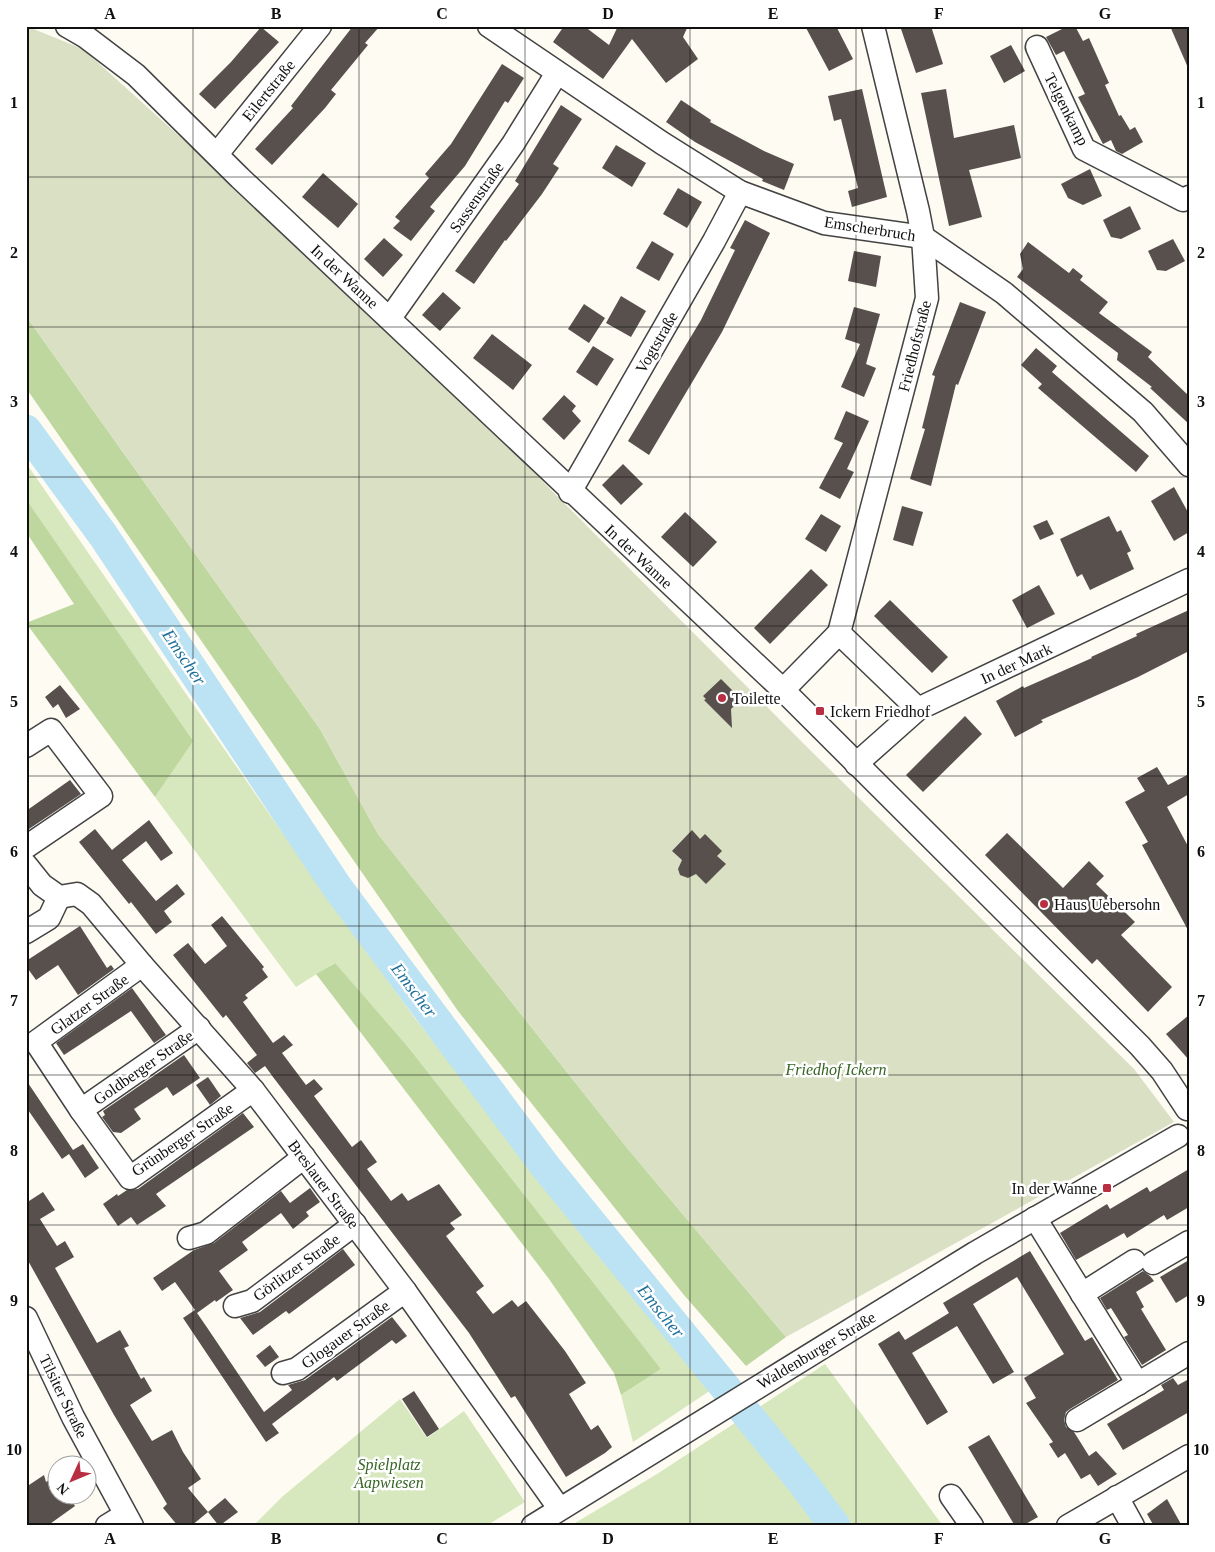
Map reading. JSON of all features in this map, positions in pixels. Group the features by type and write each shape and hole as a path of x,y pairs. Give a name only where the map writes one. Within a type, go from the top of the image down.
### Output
{"street":[{"name":"In der Wanne","path":"67,26 86,36 136,75 570,492 783,690 1140,1046 1162,1071 1188,1109"},
{"name":"Eilertstraße","path":"217,154 320,26"},
{"name":"Emscherbruch","path":"489,26 556,73 740,192 824,223 923,237 1004,293 1136,406 1189,465"},
{"name":"Friedhofstraße","path":"783,690 839,633 927,298 923,237 873,26"},
{"name":"Telgenkamp","path":"1037,47 1084,149 1183,200 1189,197"},
{"name":"Sassenstraße","path":"390,318 513,144 556,73"},
{"name":"Vogtstraße","path":"570,492 714,241 740,192"},
{"name":"In der Mark","path":"856,764 918,709 1189,580"},
{"path":"839,633 918,709"},
{"path":"26,746 50,730 101,796 26,847"},
{"path":"26,865 42,885 58,898 48,918 26,932"},
{"name":"Breslauer Straße","path":"58,898 77,894 91,904 142,965 253,1090 405,1291 559,1508"},
{"name":"Glatzer Straße","path":"36,1042 142,965"},
{"name":"Goldberger Straße","path":"36,1042 81,1110 199,1028"},
{"name":"Grünberger Straße","path":"81,1110 130,1178 253,1090"},
{"path":"1183,1139 1176,1120 1188,1109"},
{"name":"Waldenburger Straße","path":"533,1526 559,1508 772,1377 1101,1178 1183,1139"},
{"path":"190,1238 206,1233 304,1157"},
{"path":"1035,1218 1138,1384"},
{"name":"Görlitzer Straße","path":"235,1306 252,1301 355,1224"},
{"path":"1082,1294 1143,1262 1189,1242"},
{"name":"Glogauer Straße","path":"283,1372 297,1369 405,1291"},
{"name":"Tilsiter Straße","path":"26,1318 33,1350 73,1417 121,1522"},
{"path":"1077,1420 1189,1353"},
{"path":"1068,1526 1189,1456"},
{"path":"951,1496 972,1526"},
{"path":"1116,1497 1133,1526"}],"green space":[{"name":"Friedhof Ickern","path":"26,26 83,49 376,314 804,744 1134,1069 1174,1122 786,1337 628,1149 378,834 320,729 26,316"},
{"path":"26,316 320,729 378,834 628,1149 786,1337 746,1366 684,1295 458,1011 26,388"},
{"path":"26,463 270,815 414,1017 711,1390 633,1442 621,1395 661,1369 334,963 296,987 155,797 192,741 26,499"},
{"path":"26,499 193,741 155,797 26,623 74,604 26,532"},
{"path":"335,963 407,1046 661,1369 621,1395 614,1373 549,1279 316,974"},
{"path":"825,1364 943,1526 570,1526 657,1474"},
{"name":"Spielplatz Aapwiesen","path":"400,1399 427,1438 464,1411 525,1502 486,1526 258,1526 256,1523 283,1496"}],"building":[{"path":"353,26 380,26 365,43 368,45 331,90 336,94 272,165 255,149 293,108 291,106"},
{"path":"564,26 584,26 609,45 618,26 688,26 683,37 698,59 666,83 632,39 603,79 553,42"},
{"path":"805,26 836,26 853,59 829,71"},
{"path":"900,26 931,26 943,64 916,73"},
{"path":"1068,26 1075,26 1083,41 1089,38 1109,83 1105,85 1119,116 1121,115 1130,130 1135,127 1143,142 1122,154 1116,151 1111,140 1103,144 1078,97 1085,94 1064,51 1056,55 1046,37"},
{"path":"1170,26 1189,26 1189,70 1176,40"},
{"path":"261,27 279,42 215,109 199,94 231,62"},
{"path":"1011,45 1025,71 1004,83 990,56"},
{"path":"502,64 524,78 508,103 505,101 465,166 430,207 435,211 411,241 393,228 400,221 395,217 429,178 425,174 451,144"},
{"path":"862,89 887,197 852,207 848,191 858,188 841,119 834,121 828,96"},
{"path":"946,89 954,138 1014,125 1021,158 969,170 982,217 949,226 921,93"},
{"path":"681,100 711,120 710,122 764,151 794,164 784,190 762,181 763,179 695,142 666,122"},
{"path":"561,105 582,119 553,164 559,168 542,194 505,240 474,284 455,271 519,184 515,181"},
{"path":"616,145 646,163 632,187 602,168"},
{"path":"1090,169 1102,196 1083,205 1068,198 1061,184"},
{"path":"323,173 358,204 338,228 302,197"},
{"path":"678,188 702,202 687,228 663,214"},
{"path":"1130,206 1141,229 1121,239 1111,237 1103,220"},
{"path":"745,220 770,233 722,332 649,455 628,441 701,320 735,250 730,248"},
{"path":"384,238 403,255 383,277 364,259"},
{"path":"1173,239 1185,261 1166,271 1157,270 1148,251"},
{"path":"652,241 674,254 659,281 636,268"},
{"path":"1028,242 1069,273 1073,268 1083,276 1080,280 1108,302 1099,313 1152,352 1148,357 1189,396 1189,424 1150,388 1152,387 1117,360 1118,353 1017,277 1023,269 1020,254"},
{"path":"854,251 881,256 876,287 848,281"},
{"path":"443,292 461,308 440,331 422,315"},
{"path":"621,296 646,311 631,337 606,323"},
{"path":"960,302 986,312 958,385 956,384 931,486 910,479 925,429 922,428 935,376 932,375"},
{"path":"584,304 605,318 589,343 568,329"},
{"path":"854,307 880,314 866,364 876,368 864,397 841,387 860,344 845,339"},
{"path":"492,334 532,365 513,390 473,358"},
{"path":"593,346 614,359 597,386 576,372"},
{"path":"1036,348 1057,366 1052,372 1149,456 1136,472 1038,388 1042,384 1021,365"},
{"path":"564,395 576,406 572,411 581,421 564,440 542,419"},
{"path":"846,411 869,421 847,469 854,472 840,499 819,488 843,443 834,439"},
{"path":"623,464 643,484 621,505 602,485"},
{"path":"1174,487 1189,514 1189,532 1174,541 1151,501"},
{"path":"902,506 923,512 913,546 893,540"},
{"path":"685,512 717,542 693,567 661,537"},
{"path":"821,514 841,526 826,552 805,539"},
{"path":"1109,516 1117,532 1121,530 1131,551 1127,553 1134,569 1090,590 1082,574 1077,577 1060,539"},
{"path":"1047,520 1054,534 1040,540 1033,526"},
{"path":"811,569 828,585 770,644 754,628"},
{"path":"1039,585 1055,614 1027,628 1012,600"},
{"path":"890,600 948,657 932,673 874,616"},
{"path":"1189,610 1189,651 1138,677 1041,720 1043,722 1015,737 996,701 1023,686 1024,688 1092,658 1137,636 1136,634"},
{"name":"Toilette","path":"721,679 741,699 731,709 732,728 704,700 706,699 703,696"},
{"path":"60,685 80,709 66,718 58,704 53,708 45,697"},
{"path":"965,716 982,734 923,792 906,775"},
{"path":"1157,767 1168,785 1189,774 1189,794 1167,807 1189,848 1189,932 1142,845 1148,842 1125,802 1145,791 1137,778"},
{"path":"70,780 81,794 26,831 26,811"},
{"path":"149,820 173,853 161,861 146,841 122,860 156,901 177,884 185,894 164,911 172,922 156,934 79,842 95,829 112,850"},
{"path":"692,830 700,839 705,834 722,851 717,856 726,864 706,884 696,874 688,878 680,875 678,869 682,860 672,851"},
{"path":"1007,833 1063,888 1089,861 1104,876 1096,884 1135,922 1121,935 1172,987 1148,1012 1097,959 1092,964 985,855"},
{"path":"222,916 264,967 262,969 268,977 245,995 248,998 243,1002 273,1043 284,1035 293,1045 282,1053 306,1085 314,1079 323,1089 314,1096 352,1147 361,1140 377,1162 367,1169 391,1201 402,1193 408,1201 439,1184 462,1215 450,1223 455,1229 446,1236 484,1286 476,1292 493,1314 512,1300 518,1307 526,1301 565,1351 586,1383 569,1394 591,1430 598,1425 612,1447 605,1453 566,1477 515,1396 511,1398 469,1333 265,1066 255,1073 247,1063 257,1055 226,1015 223,1018 173,955 188,943 205,964 227,946 211,925"},
{"path":"80,926 107,968 111,965 114,969 78,995 58,965 36,980 26,966 26,961"},
{"path":"132,988 166,1035 154,1043 131,1011 64,1055 56,1043"},
{"path":"1189,1015 1189,1060 1166,1034"},
{"path":"184,1055 200,1078 173,1096 167,1087 134,1109 141,1119 121,1133 113,1132 102,1117 105,1115 103,1111"},
{"path":"208,1077 221,1096 210,1105 196,1085"},
{"path":"26,1080 73,1150 83,1144 99,1168 85,1178 69,1154 62,1159 26,1107"},
{"path":"243,1113 254,1127 156,1194 166,1206 137,1225 131,1217 118,1226 103,1204 117,1194 118,1196 127,1190 138,1189"},
{"path":"1189,1169 1189,1207 1167,1220 1164,1215 1127,1238 1124,1233 1076,1260 1060,1233 1107,1204 1110,1209 1147,1187 1150,1192"},
{"path":"310,1188 320,1202 306,1212 309,1216 293,1229 281,1213 242,1242 248,1250 219,1271 233,1290 197,1313 264,1412 292,1390 288,1385 305,1380 392,1317 407,1336 396,1344 392,1340 337,1381 334,1377 272,1424 279,1433 266,1442 183,1318 195,1310 175,1282 162,1291 153,1278 194,1250 214,1243 281,1191 290,1203"},
{"path":"43,1192 55,1210 40,1219 57,1246 65,1241 74,1257 55,1268 97,1343 120,1330 129,1346 124,1348 141,1379 144,1377 152,1391 130,1405 152,1441 172,1430 183,1452 201,1479 188,1488 208,1512 191,1526 178,1526 163,1508 167,1504 114,1415 26,1257 26,1196 29,1201"},
{"path":"343,1249 355,1265 289,1314 286,1311 253,1335 240,1318 260,1312"},
{"path":"1030,1251 1085,1341 1092,1337 1118,1380 1070,1409 1066,1412 1064,1420 1066,1427 1074,1432 1089,1456 1096,1451 1117,1474 1098,1486 1090,1474 1081,1479 1065,1453 1058,1458 1049,1444 1053,1442 1026,1403 1036,1398 1024,1378 1064,1354 1017,1277 973,1304 1014,1372 993,1384 957,1326 912,1353 948,1412 927,1425 878,1344 899,1331 905,1340 949,1313 943,1303"},
{"path":"1189,1260 1189,1295 1176,1303 1160,1277"},
{"path":"1143,1271 1154,1281 1136,1292 1144,1307 1141,1309 1166,1350 1142,1365 1124,1337 1128,1335 1111,1308 1107,1310 1100,1298"},
{"path":"270,1345 279,1357 265,1367 256,1356"},
{"path":"1173,1378 1178,1385 1189,1379 1189,1412 1123,1450 1107,1424 1164,1390 1161,1385"},
{"path":"414,1391 439,1429 427,1437 402,1399"},
{"path":"989,1435 1038,1517 1022,1526 1015,1526 968,1447"},
{"path":"44,1475 46,1482 48,1481 48,1504 74,1504 75,1506 47,1526 26,1526 26,1487"},
{"path":"225,1498 238,1512 219,1526 208,1512"},
{"path":"1167,1499 1182,1526 1154,1526 1147,1514"}],"waterway":[{"name":"Emscher","path":"26,430 103,535 337,887 545,1166 803,1483 835,1526"}],"place":[{"name":"Toilette","path":"722,698"},
{"name":"Ickern Friedhof","path":"820,711"},
{"name":"Haus Uebersohn","path":"1044,904"},
{"name":"In der Wanne","path":"1107,1188"}]}
